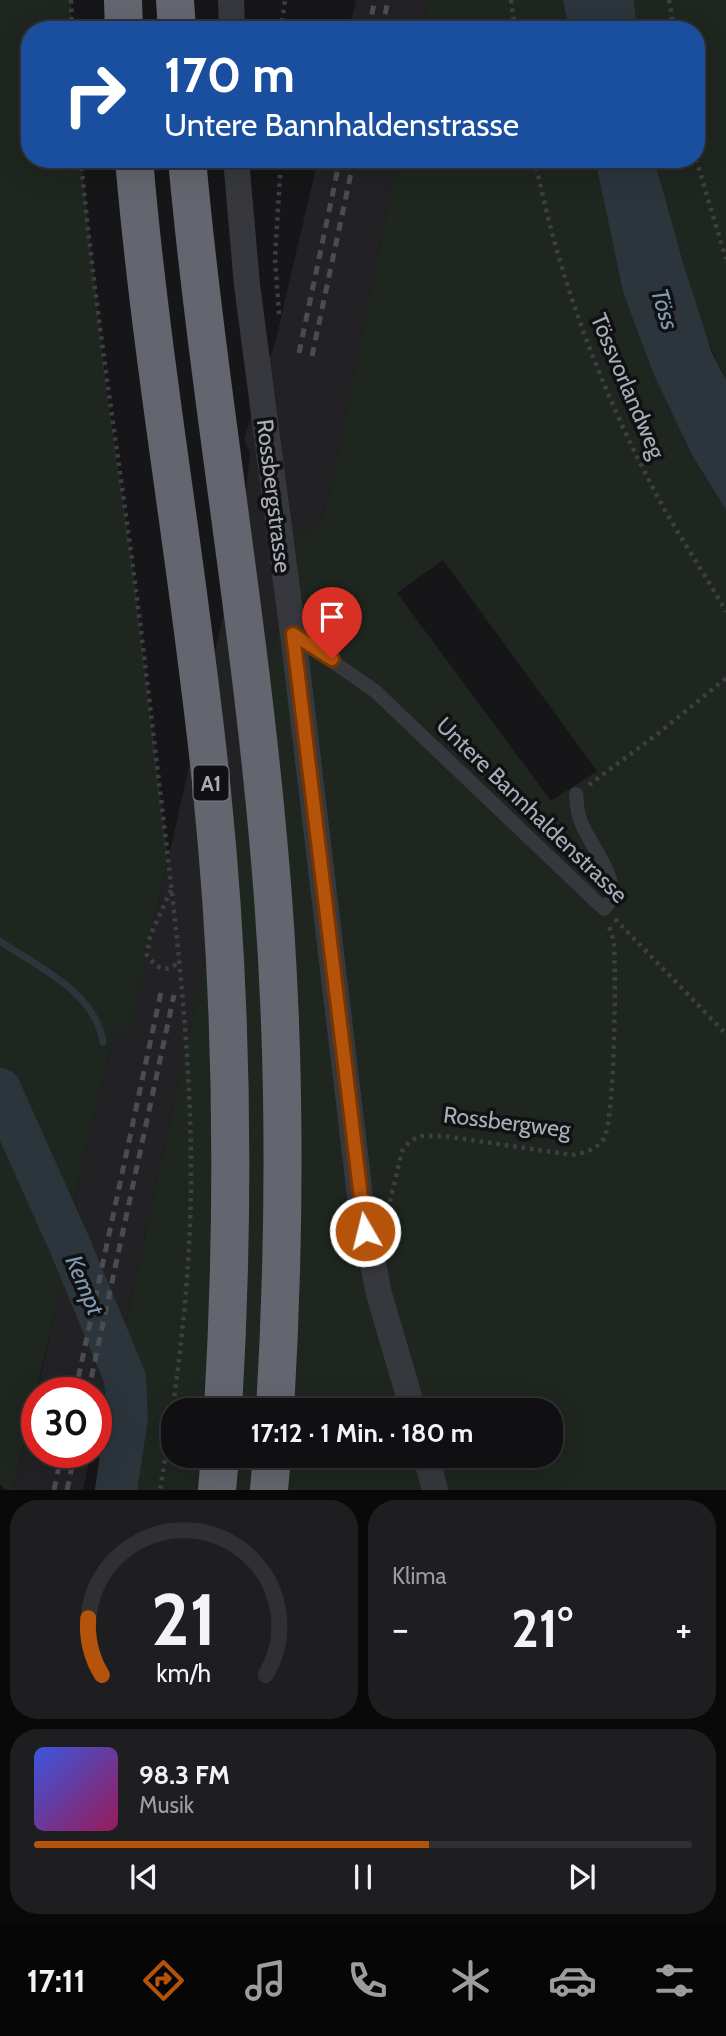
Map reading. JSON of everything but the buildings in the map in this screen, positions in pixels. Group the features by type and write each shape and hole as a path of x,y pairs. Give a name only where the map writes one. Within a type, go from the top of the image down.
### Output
{"highway":[{"path":"123,0 124,21"},
{"path":"175,0 176,21"},
{"name":"A1","path":"135,168 148,295 204,718 222,904 231,1153 229,1289 224,1398"},
{"name":"A1","path":"188,168 200,290 257,725 272,888 282,1115 282,1254 276,1398"},
{"path":"217,1490 219,1468"},
{"path":"270,1490 271,1468"}],"street":[{"path":"231,0 232,21"},
{"name":"Rossbergstrasse","path":"237,168 247,285 293,634 361,1204 370,1256 410,1398"},
{"path":"429,1468 435,1490"}],"lane":[{"name":"Untere Bannhaldenstrasse","path":"293,634 375,691 604,909"},
{"path":"576,794 581,823 603,858 610,877 613,898 604,909"}],"path":[{"path":"71,0 72,21"},
{"path":"282,21 285,0"},
{"path":"511,0 513,21"},
{"path":"670,0 673,21"},
{"path":"82,168 107,393 132,560 172,889 190,1099 189,1234 180,1348 160,1490"},
{"path":"279,314 275,259 280,168"},
{"name":"Tössvorlandweg","path":"537,168 544,202 573,300 610,398 661,503 726,612"},
{"path":"699,168 726,259"},
{"path":"576,794 643,745 726,678"},
{"path":"172,889 150,936 147,955 155,967 165,970 173,968 180,960"},
{"name":"Untere Bannhaldenstrasse","path":"604,909 726,1034"},
{"name":"Rossbergweg","path":"370,1256 386,1217 400,1157 405,1147 415,1139 429,1135 444,1136 572,1155 592,1149 604,1138 609,1118 611,1082 613,941"}],"shaded area":[{"path":"0,0 71,0 72,21 21,21 21,168 82,168 107,393 132,560 168,859 131,1025 113,1039 74,1200 89,1238 83,1241 73,1284 60,1290 40,1377 21,1377 21,1456 13,1490 6,1490 0,1484","holes":["67,1199 83,1235 38,1211"]},
{"path":"356,0 429,0 425,21 351,21"},
{"path":"429,0 563,0 567,21 425,21"},
{"path":"634,0 726,0 726,380 693,299 656,168 705,168 705,21 636,21"},
{"path":"316,168 395,168 335,469 321,523 297,537 123,1337 83,1241 89,1239 74,1200 113,1039 131,1024 240,541 250,453 244,439 276,339"},
{"path":"395,168 597,168 623,292 653,373 692,455 726,510 726,1490 103,1490 106,1468 112,1468 112,1421 123,1337 297,537 321,523 335,469","holes":["443,560 597,771 551,801 397,593"]},
{"path":"73,1284 109,1370 107,1377 41,1377 60,1289"},
{"path":"21,1458 21,1468 88,1468 83,1490 13,1490"}],"water":[{"path":"563,0 634,0 636,21 567,21"},
{"name":"Töss","path":"597,168 657,168 712,353 726,380 726,510 692,455 653,373 623,292"},
{"path":"67,1198 83,1235 53,1248 38,1211"}],"waterway":[{"path":"0,941 77,994 98,1024 103,1042"},
{"name":"Kempt","path":"0,1089 125,1378 127,1418 116,1490"}],"railway":[{"path":"370,21 375,0"},
{"path":"384,21 388,0"},
{"path":"299,353 338,168"},
{"path":"312,356 352,168"},
{"path":"78,1377 161,992"},
{"path":"91,1377 174,995"},
{"path":"54,1490 59,1468"},
{"path":"67,1490 72,1468"}],"route":[{"path":"332,659 293,634 365,1231"}]}
